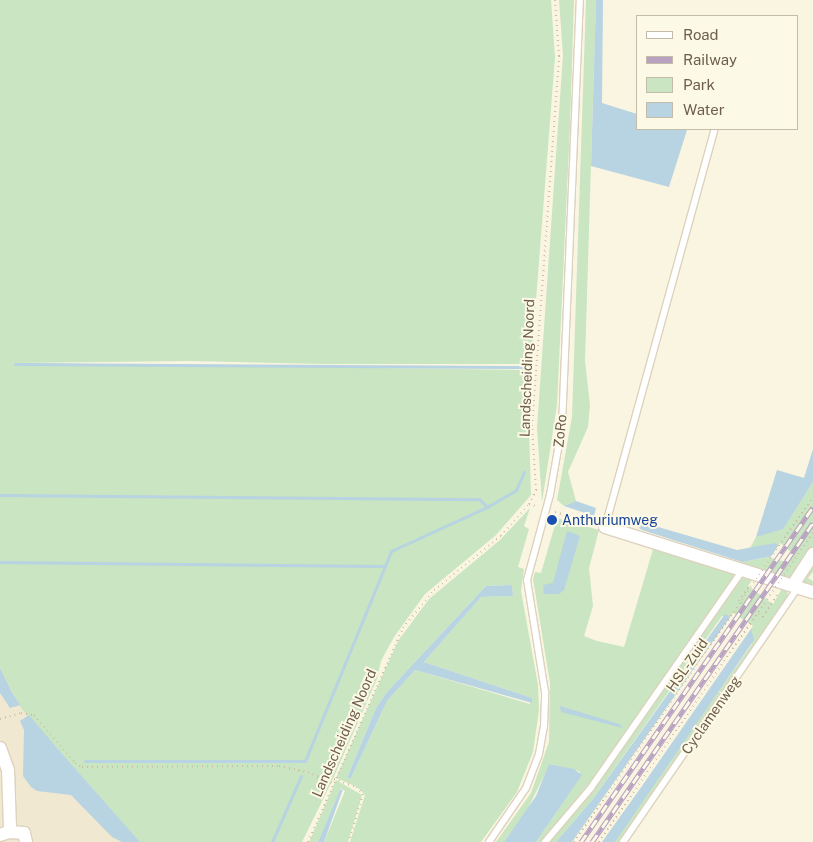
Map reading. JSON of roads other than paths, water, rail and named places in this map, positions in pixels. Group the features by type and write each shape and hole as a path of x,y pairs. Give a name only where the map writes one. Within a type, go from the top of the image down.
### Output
{"street":[{"path":"605,527 813,592"},
{"name":"Cyclamenweg","path":"795,586 813,554"},
{"path":"0,748 8,770 4,834 24,833 26,842"}],"lane":[{"name":"ZoRo","path":"488,842 526,788 542,741 545,692 527,584 547,509 558,456 564,391 580,0"},
{"path":"605,527 715,130"},
{"path":"546,842 590,789 743,570"},
{"name":"Cyclamenweg","path":"623,842 795,586"}],"water":[{"path":"596,0 603,0 602,103 636,114 636,130 687,130 669,187 591,166"},
{"path":"813,449 813,482 783,529 756,537 777,470 804,478"},
{"path":"576,501 596,508 594,516 564,506"},
{"path":"641,522 737,550 775,543 789,553 742,562 642,530 639,528"},
{"path":"567,531 580,536 564,590 559,594 544,594 543,585 553,583"},
{"path":"512,585 513,596 481,597 424,662 532,698 532,703 415,670 387,701 351,778 347,778 376,708 387,692 486,586"},
{"path":"725,614 751,628 754,640 615,842 556,842 593,799"},
{"path":"0,668 20,705 10,708 0,693"},
{"path":"560,706 619,724 623,728 561,712"},
{"path":"29,715 140,842 122,842 112,837 71,795 37,791 31,787 23,776 24,730 20,721"},
{"path":"549,764 574,769 582,775 536,842 504,842 536,796"},
{"path":"343,789 324,842 318,842 340,790"}],"waterway":[{"path":"15,364 526,367"},
{"path":"85,761 305,761 391,551 487,507 516,490 524,472"},
{"path":"0,495 479,499 487,507"},
{"path":"0,562 382,566"},
{"path":"272,842 301,776"}],"railway":[{"path":"581,842 813,507"},
{"path":"592,842 813,523"}],"place":[{"name":"Anthuriumweg","path":"552,520"}]}
